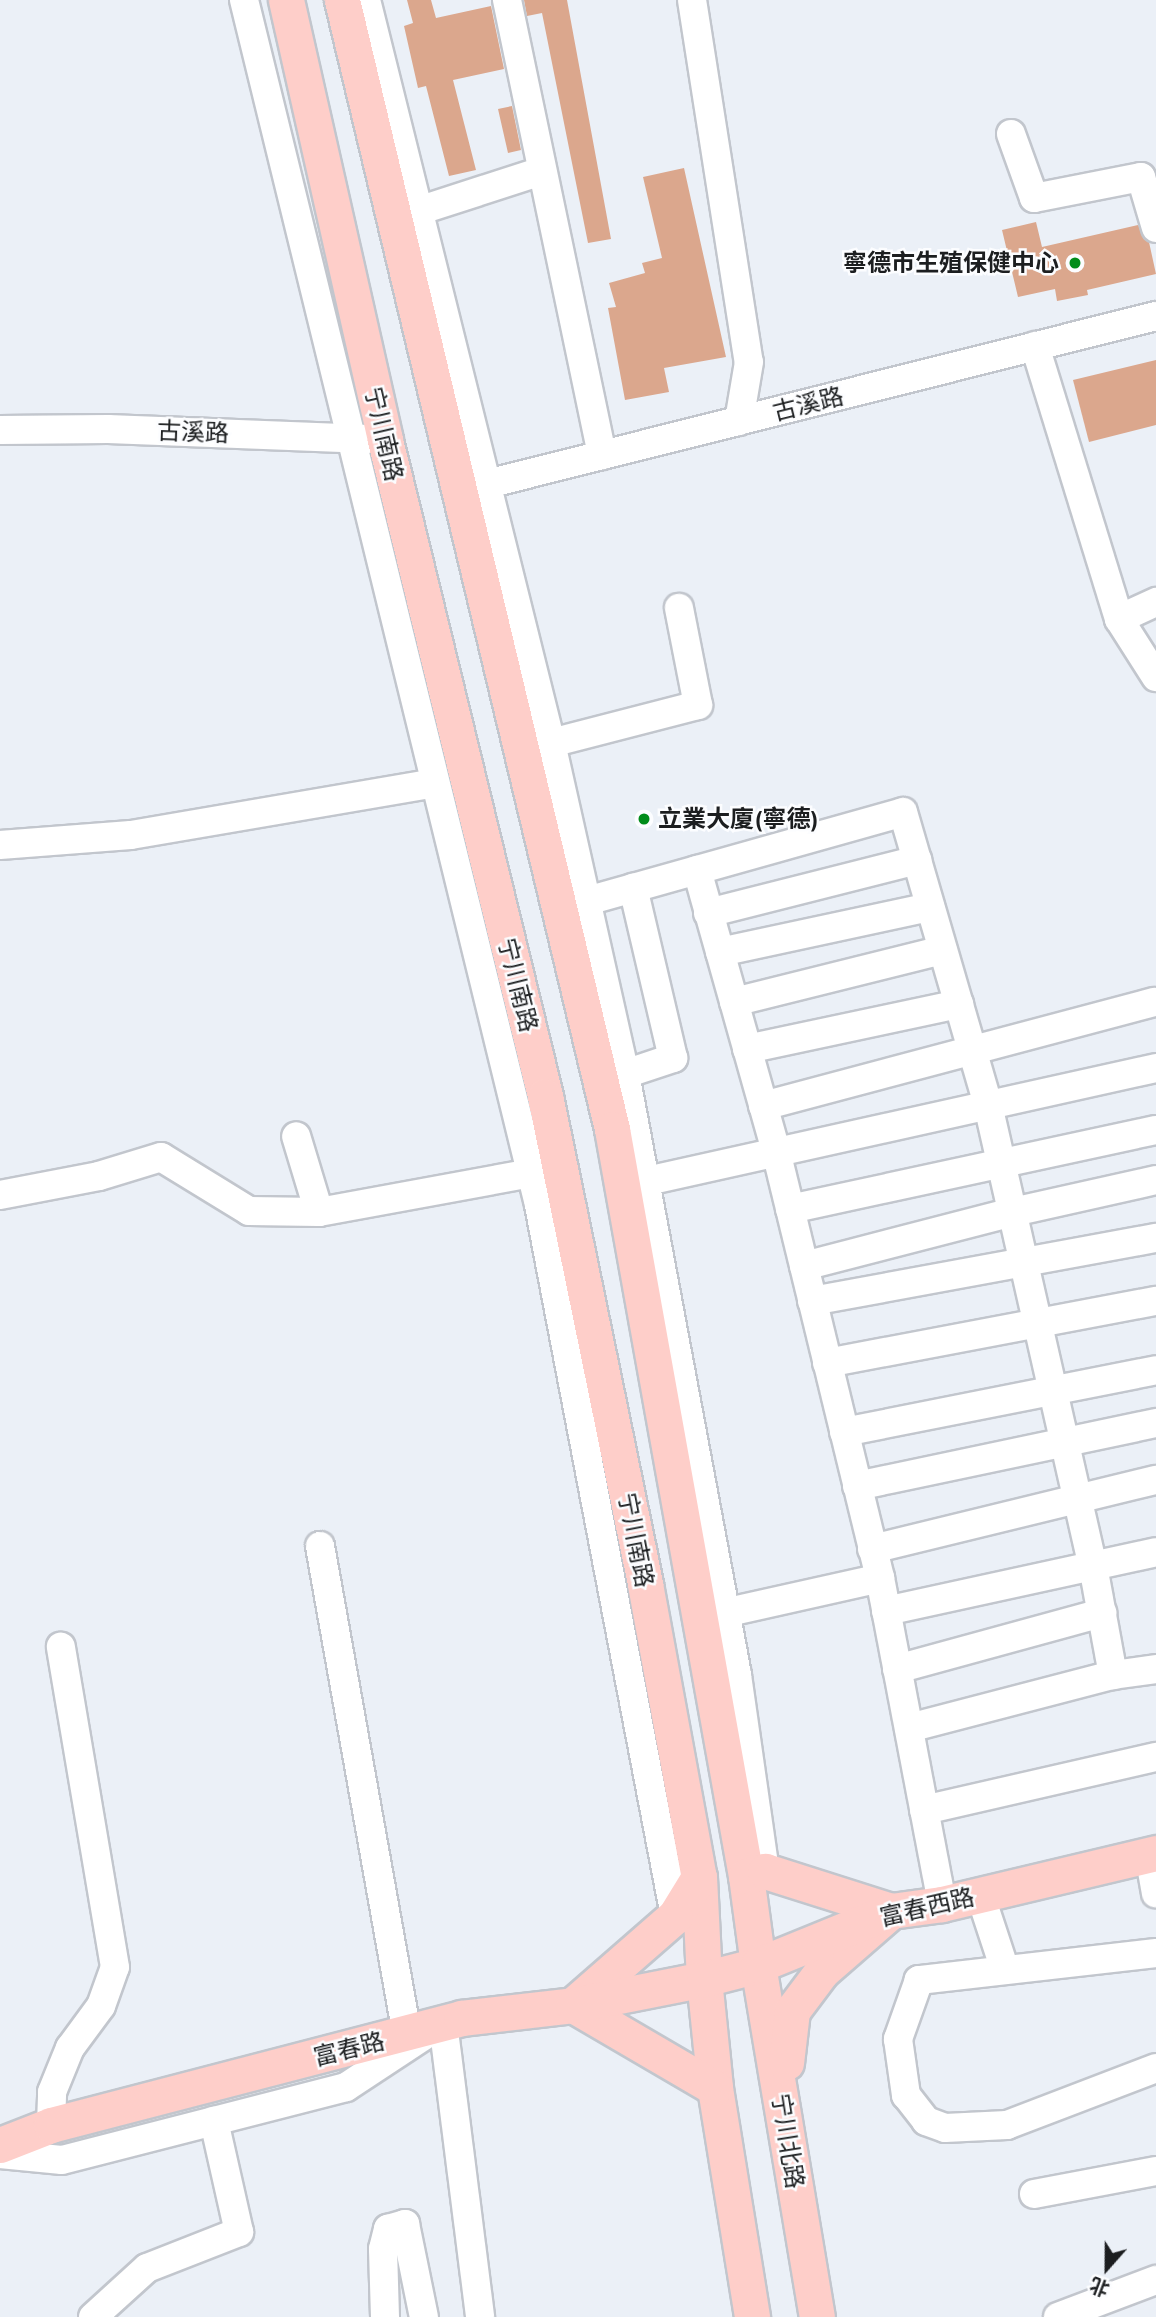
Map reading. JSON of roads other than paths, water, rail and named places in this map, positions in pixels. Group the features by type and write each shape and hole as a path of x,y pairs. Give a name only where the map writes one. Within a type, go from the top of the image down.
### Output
{"main road":[{"name":"宁川南路","path":"286,0 385,440 545,1096 645,1584 699,1877 704,1979"},
{"name":"宁川南路","path":"342,0 472,485 612,1129 756,1874 758,1965"},
{"name":"富春西路","path":"704,1979 758,1965 891,1911 942,1904 1153,1854"},
{"path":"756,1874 891,1911"},
{"path":"699,1877 675,1916 573,2005 715,2088"},
{"path":"781,2098 792,2011 822,1971 891,1911"},
{"name":"宁川北路","path":"758,1965 817,2317"},
{"path":"704,1979 715,2088 752,2317"},
{"name":"富春路","path":"0,2145 51,2125 443,2023 573,2005 704,1979"}],"street":[{"path":"244,0 531,1173 675,1916"},
{"path":"366,0 418,211 472,485 551,743 625,1074 737,1675 756,1874"},
{"path":"507,0 602,455"},
{"path":"692,0 749,362 739,421"},
{"path":"1011,134 1034,198 1141,177 1156,228"},
{"path":"418,211 542,171"},
{"name":"古溪路","path":"472,485 1156,316"},
{"path":"1035,346 1119,619 1156,677"},
{"name":"古溪路","path":"0,430 108,429 385,440"},
{"path":"1119,619 1156,602"},
{"path":"551,743 698,705 679,608"},
{"path":"0,845 131,835 435,783"},
{"path":"587,901 903,813 988,1105 1093,1566 1113,1675"},
{"path":"708,913 917,860"},
{"path":"697,870 776,1152 880,1578 942,1904"},
{"path":"625,1074 673,1058 633,888"},
{"path":"720,952 930,907"},
{"path":"734,1002 943,950"},
{"path":"763,1106 1154,1002"},
{"path":"747,1049 959,1004"},
{"path":"647,1181 1156,1068"},
{"path":"790,1209 1156,1130"},
{"path":"296,1136 320,1212"},
{"path":"0,1195 99,1175 161,1157 249,1211 320,1212 531,1173"},
{"path":"804,1266 1013,1212 1156,1180"},
{"path":"813,1301 1156,1238"},
{"path":"827,1363 1156,1301"},
{"path":"844,1432 1156,1370"},
{"path":"857,1486 1156,1423"},
{"path":"872,1549 1156,1480"},
{"path":"320,1546 407,2034"},
{"path":"886,1611 1156,1552"},
{"path":"724,1613 880,1578"},
{"path":"897,1669 1102,1614"},
{"path":"51,2125 52,2092 70,2048 101,2006 115,1966 61,1647"},
{"path":"909,1728 1113,1675 1156,1669"},
{"path":"924,1810 1156,1757"},
{"path":"1153,1854 1156,1893"},
{"path":"980,1894 1005,1970"},
{"path":"1156,1953 919,1980 898,2039 906,2095 926,2121 945,2128 1007,2125 1156,2067"},
{"path":"0,2154 62,2160 346,2087 443,2023 480,2317"},
{"path":"93,2317 147,2268 239,2232 214,2121"},
{"path":"1034,2194 1156,2171"},
{"path":"385,2317 383,2249 388,2229 405,2224 424,2317"},
{"path":"1058,2317 1156,2280"}],"place":[{"name":"寧德市生殖保健中心","path":"1075,263"},
{"name":"立業大廈(寧德)","path":"644,819"}]}
